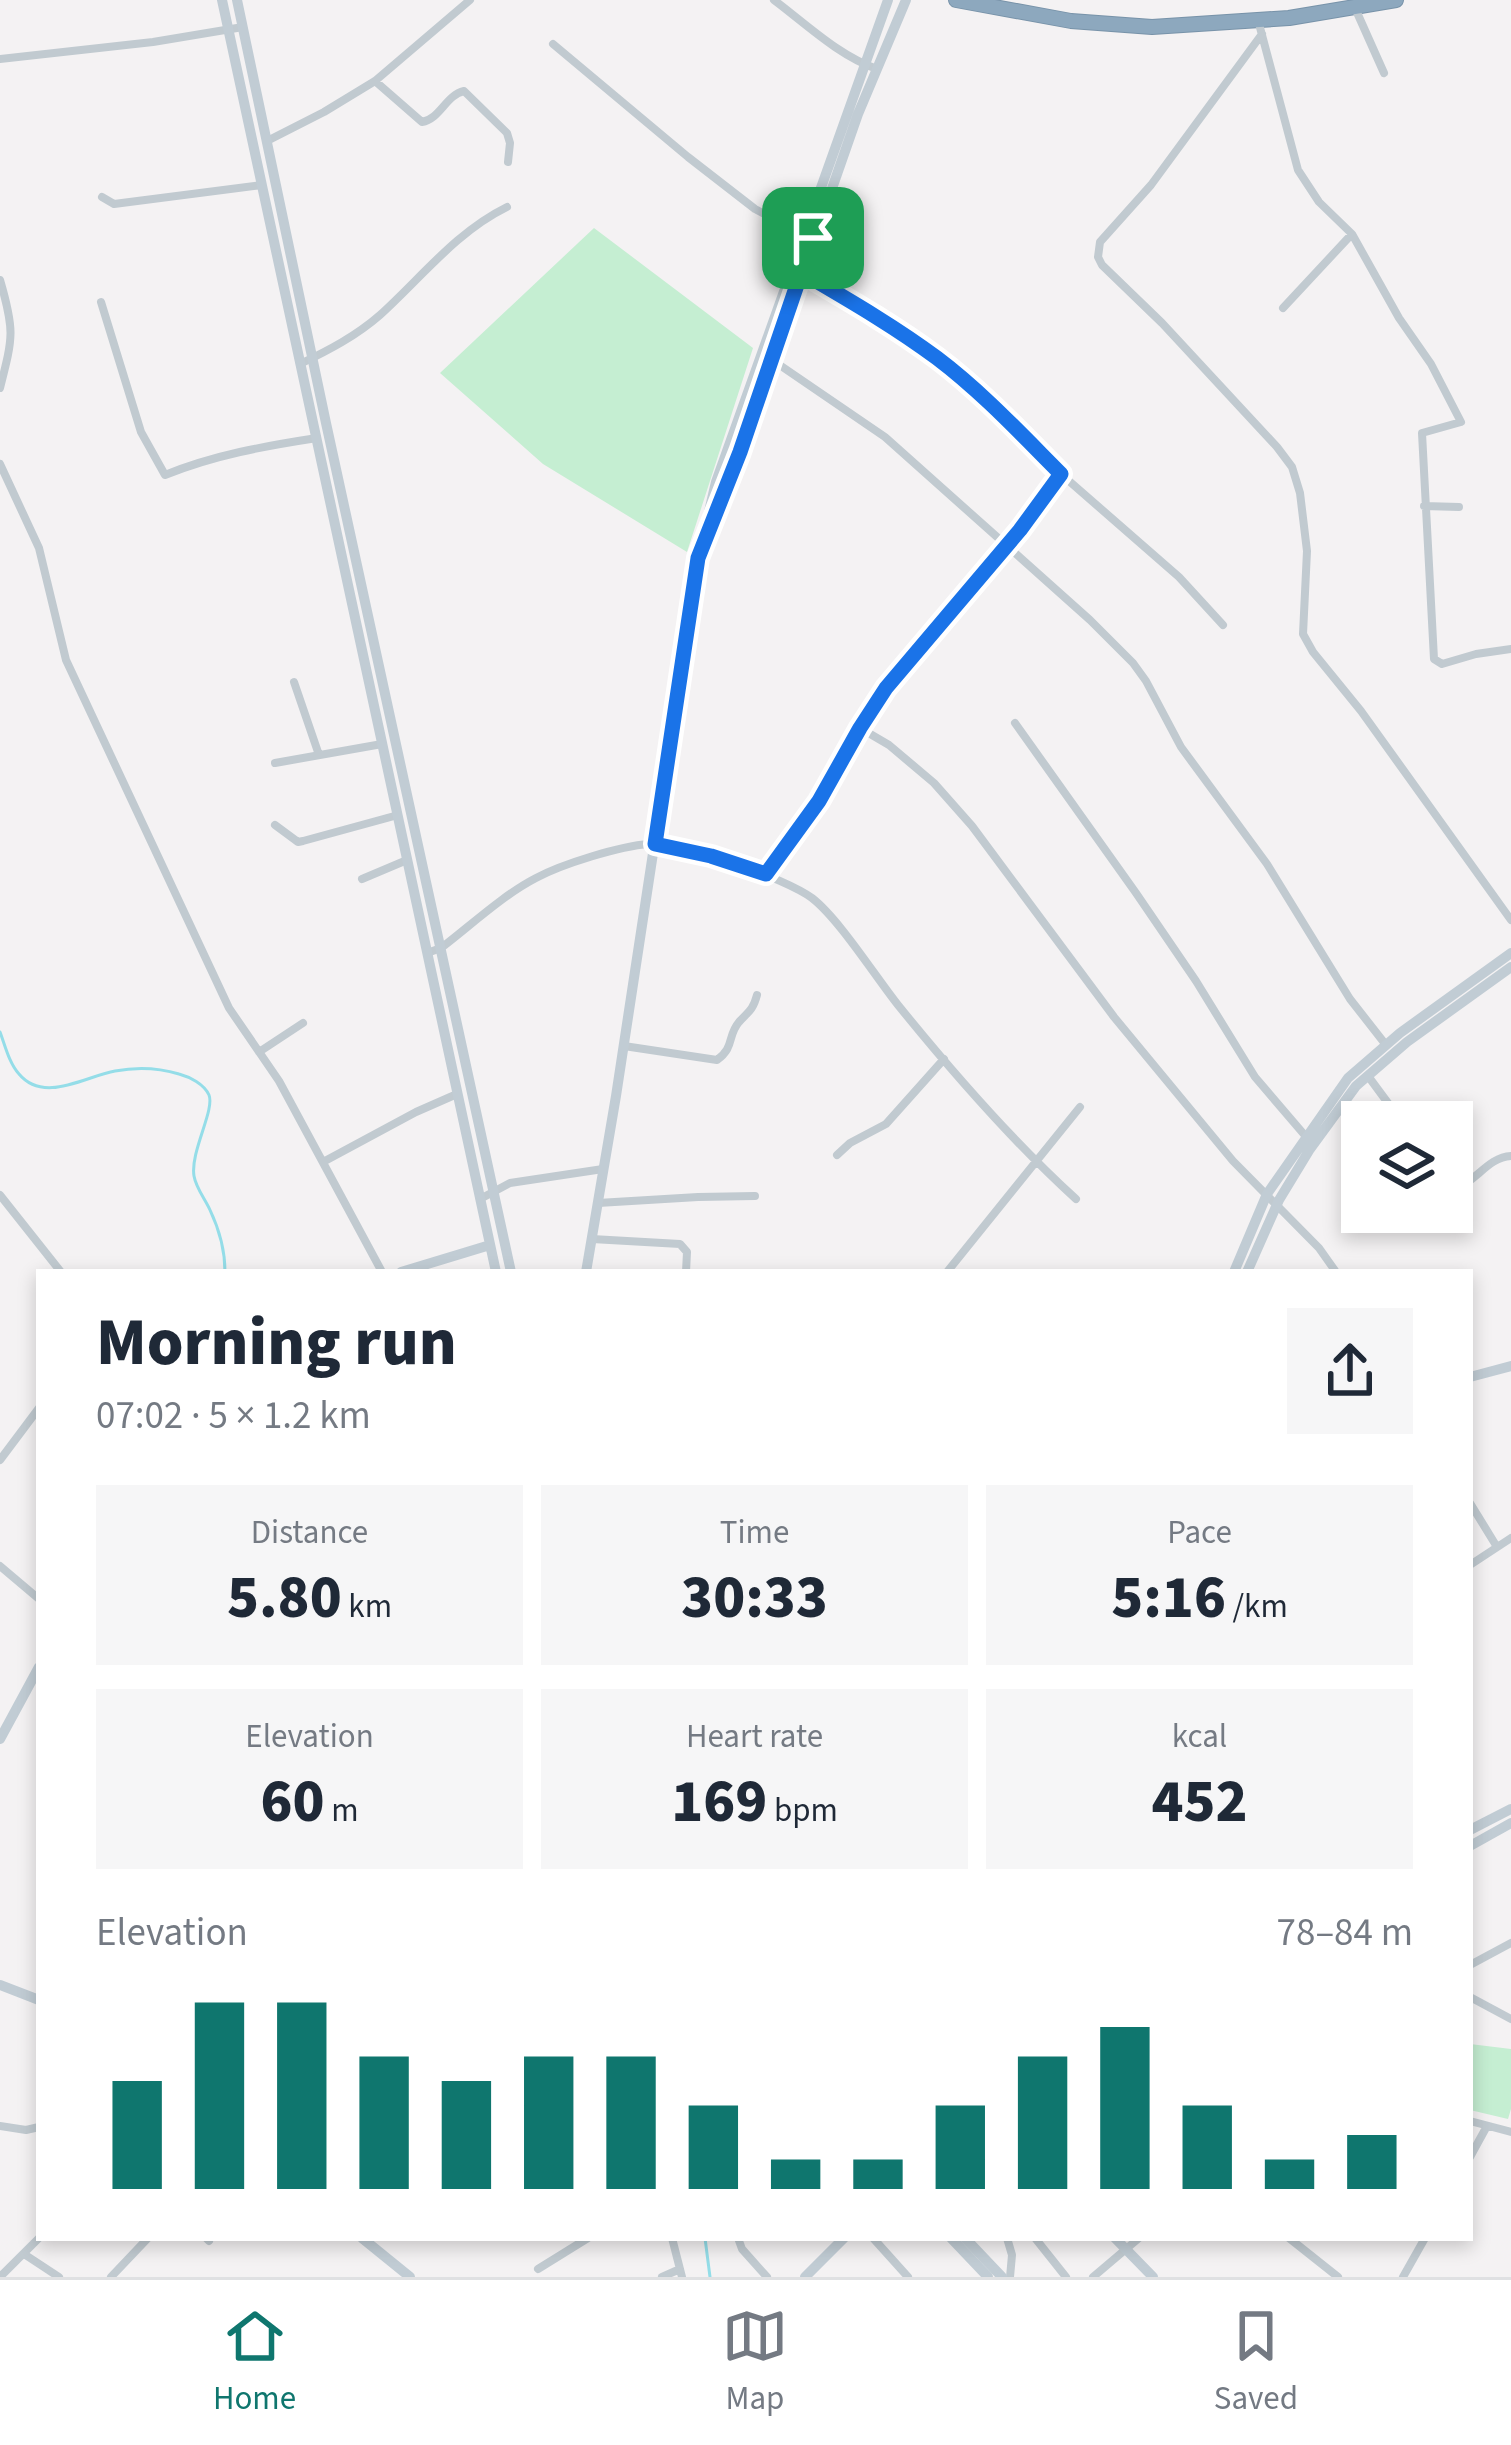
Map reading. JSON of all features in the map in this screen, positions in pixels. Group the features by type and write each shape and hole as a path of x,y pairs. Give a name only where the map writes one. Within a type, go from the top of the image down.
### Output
{"highway":[{"path":"956,0 1071,22 1152,27 1260,27 1396,0"}],"main road":[{"path":"222,0 495,1269"},
{"path":"237,0 510,1269"},
{"path":"586,1269 698,558 740,452 767,355 871,67 888,0"},
{"path":"871,67 906,0"},
{"path":"1248,1269 1310,1140 1348,1078 1511,953"},
{"path":"1235,1269 1267,1194 1356,1086 1424,1029 1511,967"},
{"path":"411,1269 490,1245"},
{"path":"1473,1376 1511,1366"},
{"path":"0,1739 36,1672"},
{"path":"1473,1828 1511,1809"},
{"path":"1473,1843 1511,1823"},
{"path":"0,1985 36,1999"},
{"path":"366,2241 410,2277"},
{"path":"805,2277 841,2241"},
{"path":"954,2241 985,2273 1006,2277"},
{"path":"967,2241 985,2273"},
{"path":"1118,2241 1153,2277"}],"street":[{"path":"267,141 375,81 470,0"},
{"path":"774,0 871,67"},
{"path":"1354,7 1384,73"},
{"path":"0,59 243,27"},
{"path":"1260,27 1298,170 1319,202 1352,234 1461,422 1422,433 1434,659 1442,664 1511,649"},
{"path":"1260,27 1151,185 1100,242 1097,257 1292,467 1307,551 1303,634 1511,920"},
{"path":"553,44 755,209 808,237"},
{"path":"375,81 422,122 431,120 456,92 464,91 507,133 508,162"},
{"path":"102,196 113,204 262,185"},
{"path":"301,364 374,320 469,230 507,207"},
{"path":"1283,308 1352,234"},
{"path":"797,270 937,358 1179,577 1222,625"},
{"path":"0,280 12,328 0,388"},
{"path":"101,302 141,432 165,475 260,447 316,438"},
{"path":"767,355 885,437 1133,663 1181,747 1267,864 1350,1000 1386,1045"},
{"path":"0,464 39,548 66,659 230,1008 279,1081 380,1269"},
{"path":"766,874 819,801 886,688 1007,546 1061,474"},
{"path":"1424,506 1459,507"},
{"path":"294,682 319,755"},
{"path":"1015,723 1148,910 1255,1077 1310,1140"},
{"path":"860,728 934,782 1114,1017 1233,1161 1334,1269"},
{"path":"274,763 382,744"},
{"path":"275,825 298,842 398,815"},
{"path":"427,953 441,948 533,880 635,846 655,844 766,874 814,899 944,1059 1035,1162 1076,1199"},
{"path":"362,880 407,860"},
{"path":"624,1046 717,1060 727,1052 734,1028 752,1013 758,995"},
{"path":"259,1052 303,1023"},
{"path":"837,1155 886,1124 944,1059"},
{"path":"1368,1076 1386,1101"},
{"path":"322,1162 458,1094"},
{"path":"949,1269 1080,1107"},
{"path":"1473,1179 1495,1159 1511,1156"},
{"path":"480,1199 510,1183 603,1169"},
{"path":"0,1195 59,1269"},
{"path":"597,1204 755,1196"},
{"path":"590,1238 680,1244 687,1252 686,1269"},
{"path":"0,1460 36,1412"},
{"path":"1473,1508 1497,1547"},
{"path":"1473,1563 1511,1538"},
{"path":"0,1566 36,1596"},
{"path":"1473,1963 1511,1943"},
{"path":"1473,1998 1511,2019"},
{"path":"1473,2122 1511,2132"},
{"path":"0,2126 36,2128"},
{"path":"1473,2152 1487,2126"},
{"path":"0,2276 36,2241"},
{"path":"111,2277 145,2241"},
{"path":"538,2269 583,2241"},
{"path":"662,2277 681,2273 674,2241"},
{"path":"739,2241 767,2277"},
{"path":"877,2241 908,2277"},
{"path":"1006,2277 1012,2255 1008,2241"},
{"path":"1037,2241 1066,2277"},
{"path":"1093,2277 1135,2241"},
{"path":"1293,2241 1338,2277"},
{"path":"1403,2277 1423,2241"},
{"path":"24,2254 59,2277"}],"green space":[{"path":"594,228 753,348 687,552 543,464 440,373"},
{"path":"1473,2044 1511,2049 1508,2119 1473,2111"}],"waterway":[{"path":"0,1032 16,1070 40,1087 66,1086 139,1069 179,1074 204,1088 209,1111 194,1176 219,1232 225,1269"},
{"path":"705,2241 710,2277"}],"route":[{"path":"813,238 801,272 740,452 698,558 655,844 766,874 819,801 886,688 1020,530 1061,474 937,358 857,305 801,272 793,268 803,236 813,238"}]}
